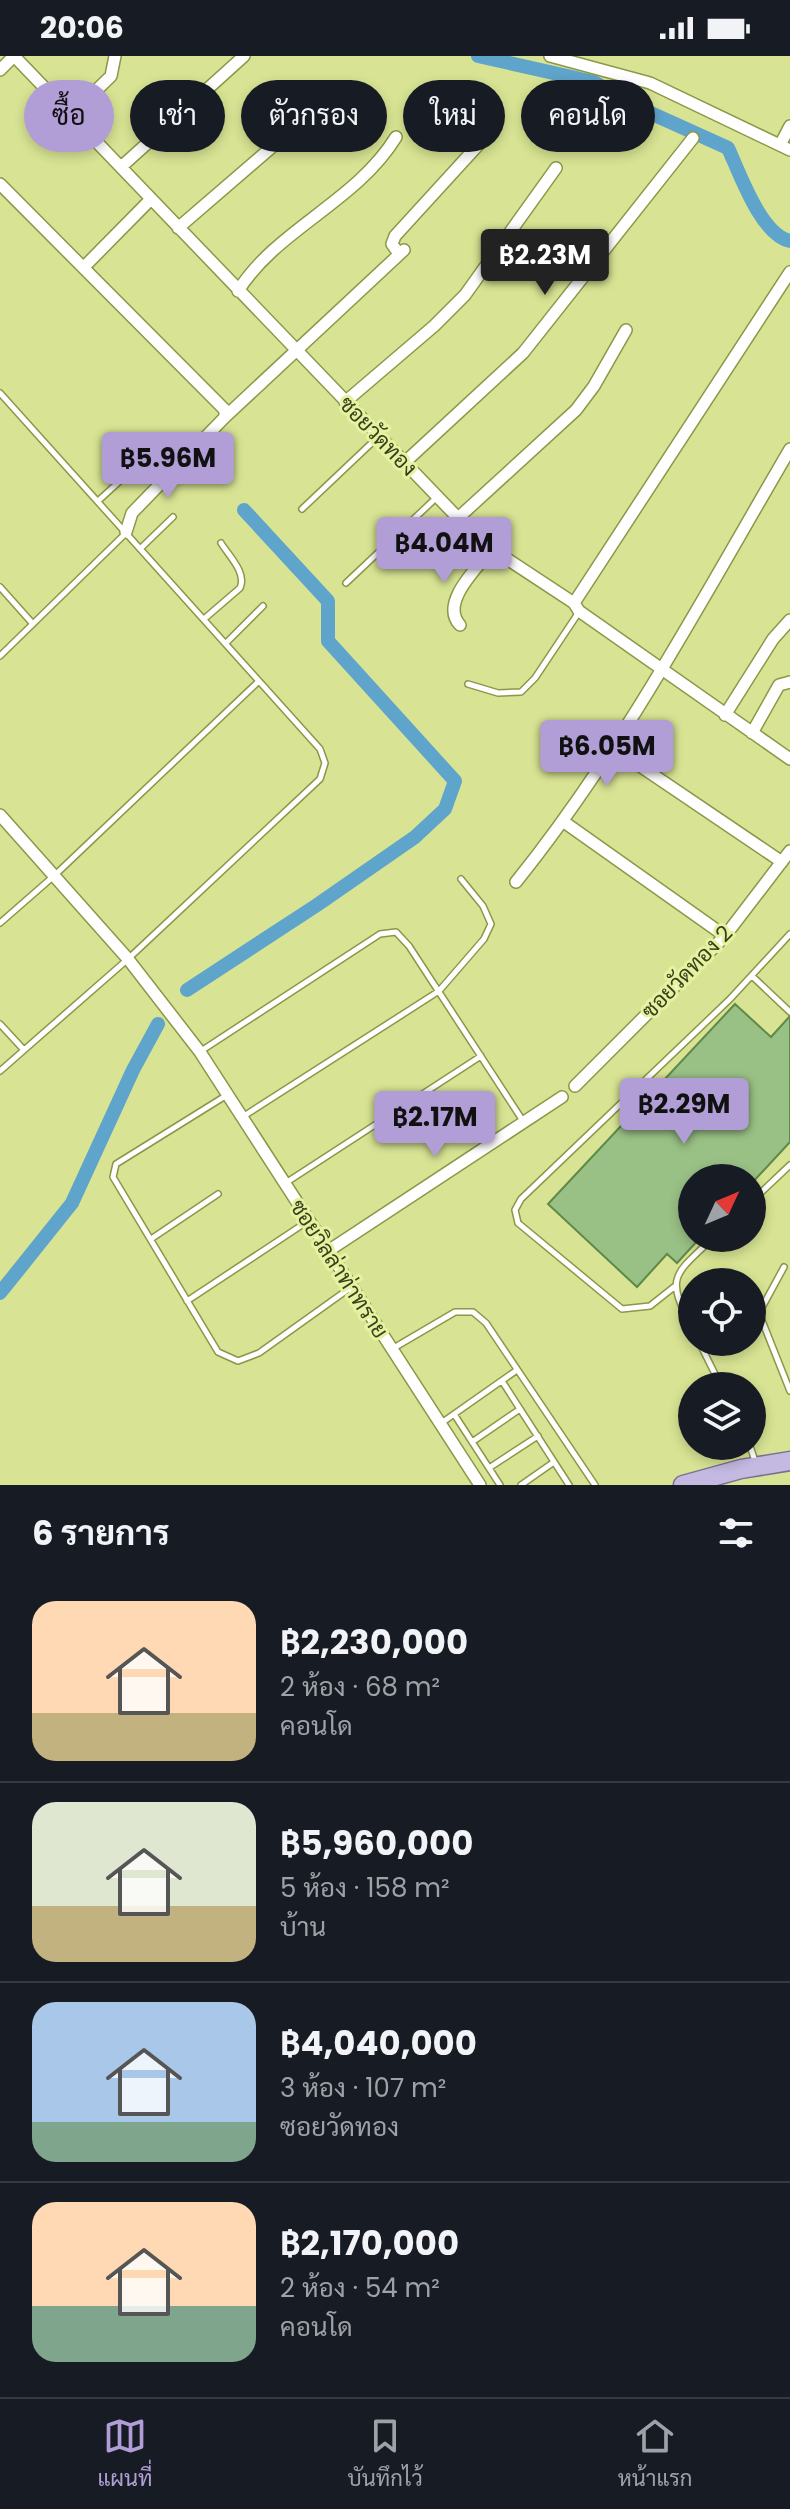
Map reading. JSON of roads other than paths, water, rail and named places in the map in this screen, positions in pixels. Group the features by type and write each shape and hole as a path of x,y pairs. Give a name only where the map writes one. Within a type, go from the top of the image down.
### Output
{"main road":[{"path":"683,1485 790,1461"}],"street":[{"path":"0,70 14,56"},
{"name":"ซอยวัดทอง","path":"14,56 37,80"},
{"path":"107,80 111,76 115,56"},
{"path":"121,167 244,56"},
{"path":"550,56 650,83 785,148 790,126"},
{"path":"238,291 250,271 349,191 386,153 396,137"},
{"path":"404,463 523,353 693,138"},
{"name":"ซอยวัดทอง","path":"107,152 378,437 492,549 790,759"},
{"path":"178,228 266,152"},
{"path":"126,532 132,513 225,417 402,252 392,244 395,236 472,152"},
{"path":"345,402 434,326 465,295 556,168"},
{"path":"0,184 225,410 225,417"},
{"path":"84,267 151,199"},
{"path":"576,607 785,293 790,272"},
{"path":"458,518 576,410 594,386 626,330"},
{"path":"516,882 564,822 662,669 790,449"},
{"path":"460,625 452,610 456,598 492,549"},
{"path":"725,715 773,639 790,620"},
{"path":"752,733 779,685 790,682"},
{"path":"612,747 782,862"},
{"name":"ซอยวิลล่าท่าทราย","path":"0,815 128,959 200,1052 480,1485"},
{"path":"564,822 725,936"},
{"name":"ซอยวัดทอง 2","path":"575,1086 725,936 790,851"},
{"path":"328,1251 562,1097"}],"lane":[{"path":"0,393 320,749 325,763 320,779 128,959 0,1071"},
{"path":"302,509 378,437"},
{"path":"98,501 144,459"},
{"path":"346,583 437,497"},
{"path":"141,548 173,517"},
{"path":"0,656 126,532"},
{"path":"204,619 243,582 221,543"},
{"path":"0,587 33,624"},
{"path":"226,643 263,606"},
{"path":"468,684 498,693 521,692 535,678 576,607"},
{"path":"0,923 55,875 259,681"},
{"path":"241,1118 439,991 484,939 491,924 483,906 461,879"},
{"path":"200,1052 380,934 396,932 409,946 524,1122"},
{"path":"698,1252 683,1266 674,1287 650,1306 622,1309 518,1223 515,1210 521,1199 752,976 790,934"},
{"path":"752,976 790,1012"},
{"path":"0,1024 24,1050"},
{"path":"284,1184 481,1056"},
{"path":"227,1095 116,1164 113,1177 218,1352 238,1361 259,1353 351,1287"},
{"path":"766,1188 790,1165"},
{"path":"151,1239 218,1194"},
{"path":"187,1301 308,1221"},
{"path":"784,1267 759,1313 790,1391"},
{"path":"674,1287 678,1301"},
{"path":"392,1349 455,1312 473,1312 486,1323 595,1485"},
{"path":"440,1424 517,1370"},
{"path":"502,1381 569,1485"},
{"path":"472,1442 520,1409"},
{"path":"454,1414 500,1485"},
{"path":"489,1468 538,1436"},
{"path":"755,1460 757,1467"},
{"path":"521,1485 554,1462"}],"waterway":[{"path":"478,56 594,82 635,106 728,148 761,216 770,228 790,241"},
{"path":"187,990 415,837 445,809 455,781 328,641 328,601 244,510"},
{"path":"0,1293 72,1203 133,1070 158,1024"}]}
